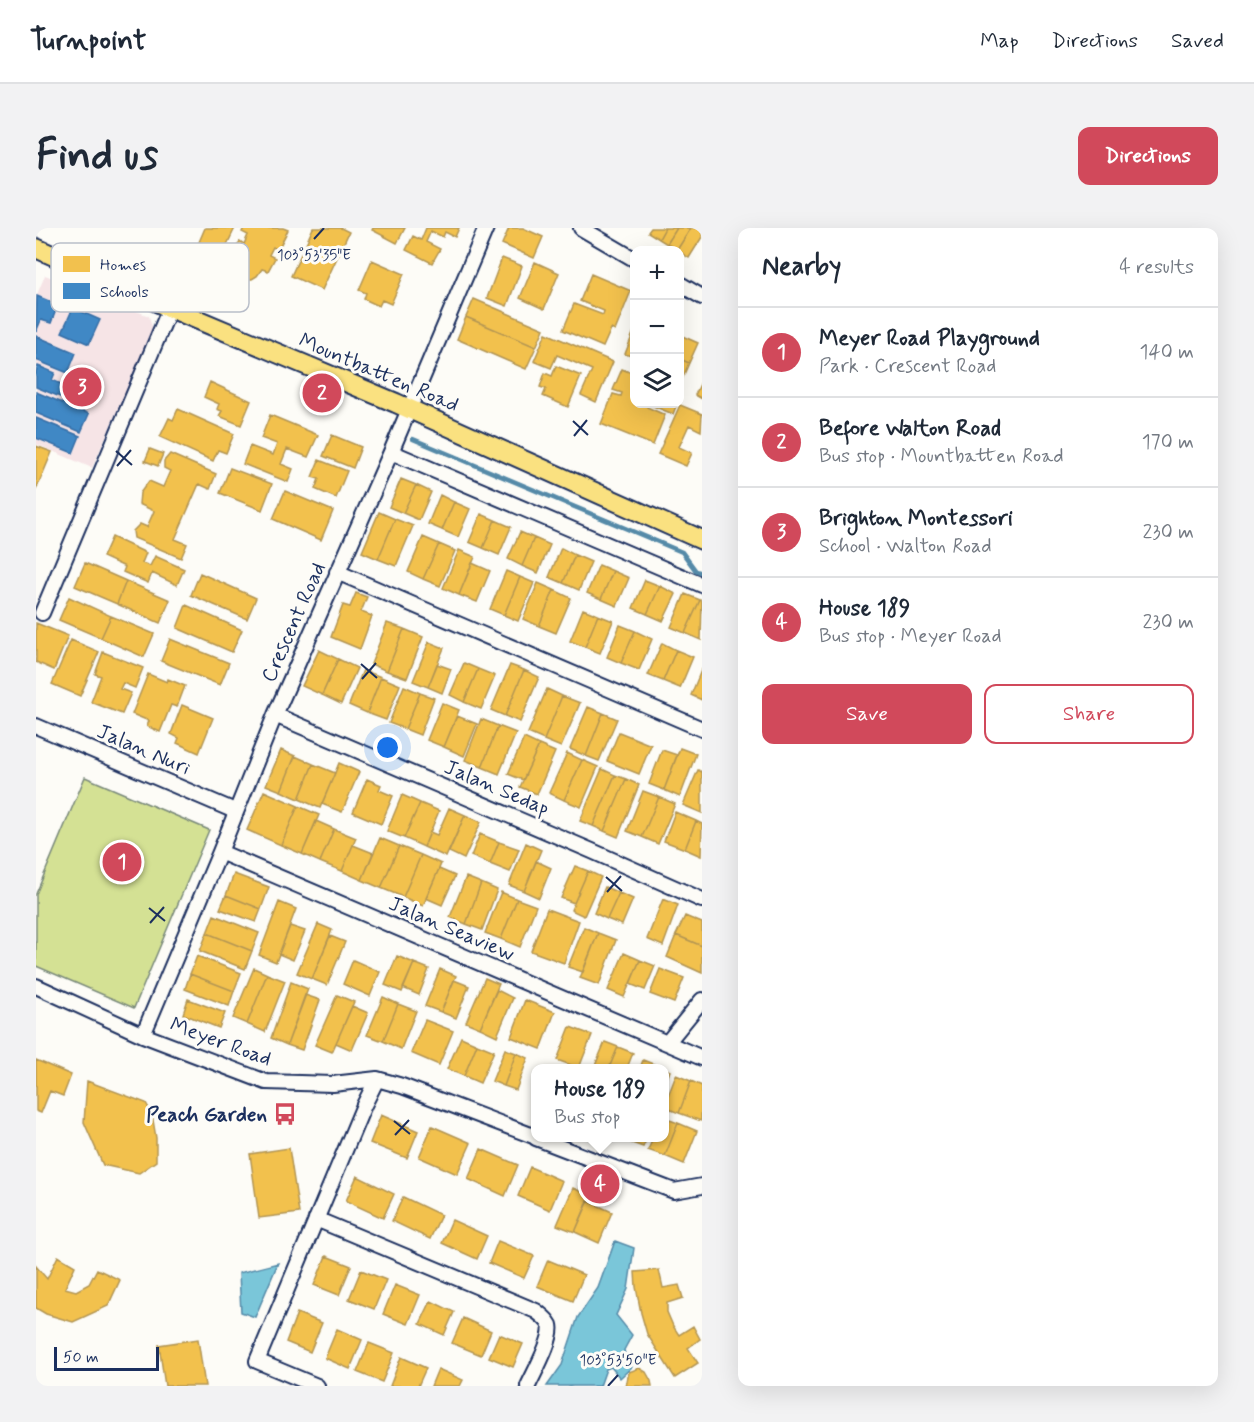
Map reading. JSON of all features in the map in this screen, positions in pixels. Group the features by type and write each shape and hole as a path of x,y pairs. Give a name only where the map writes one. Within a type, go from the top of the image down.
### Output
{"main road":[{"name":"Mountbatten Road","path":"36,248 51,255"},
{"name":"Mountbatten Road","path":"179,312 409,409 702,540"}],"street":[{"name":"Crescent Road","path":"143,1035 220,852 274,715 391,452 486,228"},
{"path":"581,228 630,257"},
{"path":"684,286 702,297"},
{"path":"42,613 168,312"},
{"path":"391,452 702,585"},
{"path":"337,572 702,729"},
{"name":"Jalan Sedap","path":"274,715 702,900"},
{"name":"Jalan Nuri","path":"36,726 236,811"},
{"name":"Jalan Seaview","path":"220,852 702,1058"},
{"name":"Meyer Road","path":"36,986 143,1035 266,1083 333,1084 378,1079 531,1135"},
{"path":"667,1043 702,1000"},
{"path":"317,1386 257,1361 364,1106 378,1079"},
{"name":"Meyer Road","path":"549,1142 674,1191 702,1186"},
{"path":"316,1219 536,1311 545,1318 550,1326 550,1335 528,1386"}],"shaded area":[{"path":"45,275 51,277 51,312 139,312 149,316 153,330 92,468 36,444 36,297"}],"green space":[{"path":"85,777 209,830 134,1008 36,966 36,894"}],"water":[{"path":"615,1241 634,1248 628,1289 616,1315 632,1335 624,1350 626,1359 632,1367 620,1378 611,1367 606,1369 600,1386 547,1386 562,1365 578,1317 598,1288"},
{"path":"278,1263 255,1317 241,1312 239,1273"}],"building: Homes":[{"path":"205,228 235,228 228,243 199,242"},
{"path":"244,228 288,230 278,250 273,247 269,255 275,258 268,271 262,269 252,279 249,279 249,243 244,243 248,235 242,232"},
{"path":"313,228 341,228 349,232 322,290 291,276"},
{"path":"373,228 405,228 397,243 372,230"},
{"path":"426,228 459,228 455,237 445,232 443,237 431,231 426,242 440,249 432,263 406,250 413,236 421,240"},
{"path":"509,228 523,228 543,237 534,258 502,244"},
{"path":"651,228 665,228 659,239 648,232"},
{"path":"665,228 677,228 667,244 659,239"},
{"path":"677,228 691,228 680,246 667,244"},
{"path":"691,228 702,228 702,237 689,258 684,255 684,246 680,246"},
{"path":"502,258 522,266 507,306 487,298"},
{"path":"372,260 404,274 391,304 382,300 379,306 364,299 366,293 359,290"},
{"path":"535,262 559,273 544,309 520,298"},
{"path":"591,274 630,291 615,331 611,329 603,347 563,330 574,304 603,315 604,311 580,301"},
{"path":"474,299 544,329 536,347 466,317"},
{"path":"466,317 536,347 526,369 457,339"},
{"path":"546,333 613,362 596,402 581,395 592,370 557,355 551,368 534,361"},
{"path":"684,337 698,343 689,363 684,361"},
{"path":"630,341 630,356 625,354"},
{"path":"684,361 689,363 684,375"},
{"path":"556,366 581,376 568,407 543,396 546,389 540,387 545,373 552,376"},
{"path":"622,369 630,372 630,408 649,408 665,415 653,445 601,424 613,394 621,396 622,393 613,390"},
{"path":"702,380 702,399 695,395"},
{"path":"210,382 251,401 241,425 219,416 222,411 217,409 219,404 204,397"},
{"path":"684,407 702,414 701,431 689,425 679,447 692,453 686,466 658,454 679,408"},
{"path":"658,408 675,408 673,414"},
{"path":"178,409 234,434 226,453 218,450 213,461 160,437 169,418 173,420"},
{"path":"270,415 318,435 308,457 287,449 281,464 293,469 288,482 243,464 250,446 273,455 277,444 261,438"},
{"path":"332,435 361,447 353,468 323,456"},
{"path":"36,446 52,452 36,490"},
{"path":"150,449 163,454 158,466 145,461"},
{"path":"170,454 216,474 210,489 199,484 175,539 187,544 181,558 134,538 133,531 140,524 147,527 154,511 139,504 140,493 149,481 163,487 170,471 164,468 164,461"},
{"path":"319,460 347,471 336,498 315,489 319,479 312,477"},
{"path":"230,468 272,484 262,510 220,493"},
{"path":"401,479 416,485 403,513 389,507"},
{"path":"416,485 431,492 419,520 403,513"},
{"path":"285,491 333,511 321,540 273,519"},
{"path":"440,495 454,502 442,530 428,524"},
{"path":"454,502 470,509 458,537 442,530"},
{"path":"379,512 395,519 378,559 362,552"},
{"path":"481,514 495,520 483,548 469,542"},
{"path":"395,519 413,526 396,566 378,559"},
{"path":"495,520 511,527 499,555 483,548"},
{"path":"520,532 534,538 522,566 508,559"},
{"path":"112,537 146,553 142,563 150,566 155,556 184,569 177,585 152,573 148,583 123,572 125,567 103,557"},
{"path":"423,537 439,544 423,579 408,572"},
{"path":"534,538 550,545 538,573 522,566"},
{"path":"439,544 455,551 440,586 423,579"},
{"path":"561,548 575,555 563,583 549,577"},
{"path":"459,550 475,557 459,595 443,588"},
{"path":"575,555 591,562 579,590 563,583"},
{"path":"85,563 126,581 117,604 75,586"},
{"path":"472,563 490,571 477,602 459,595"},
{"path":"599,565 613,571 601,599 587,593"},
{"path":"506,571 520,577 504,615 490,609"},
{"path":"613,571 629,578 617,606 601,599"},
{"path":"200,573 256,598 247,619 191,595"},
{"path":"520,577 534,583 518,621 504,615"},
{"path":"645,580 660,586 647,614 633,608"},
{"path":"126,581 170,600 160,623 117,604"},
{"path":"538,583 554,590 539,626 523,619"},
{"path":"660,586 676,594 663,621 647,614"},
{"path":"554,590 571,598 556,633 539,626"},
{"path":"356,593 367,597 361,612 372,616 360,649 331,637 343,605 350,607"},
{"path":"685,594 700,600 685,633 671,627"},
{"path":"69,597 111,616 101,638 59,620"},
{"path":"700,600 702,601 701,640 685,633"},
{"path":"186,605 242,630 232,652 177,628"},
{"path":"583,609 598,615 585,647 570,641"},
{"path":"598,615 613,621 600,653 585,647"},
{"path":"111,616 154,634 144,657 101,638"},
{"path":"36,623 68,636 54,670 36,662"},
{"path":"387,623 404,629 387,671 371,664"},
{"path":"620,625 635,631 621,663 607,657"},
{"path":"404,629 423,637 407,678 387,671"},
{"path":"635,631 652,639 639,670 621,663"},
{"path":"170,639 229,663 220,685 161,661"},
{"path":"71,640 99,652 80,696 52,684"},
{"path":"429,642 444,648 428,687 413,681"},
{"path":"662,643 676,650 663,681 648,675"},
{"path":"319,650 338,659 322,695 302,686"},
{"path":"676,650 693,657 680,688 663,681"},
{"path":"103,652 143,668 135,688 123,683 120,689 131,693 122,714 91,702 101,676 95,674"},
{"path":"338,659 357,668 341,704 322,695"},
{"path":"464,663 478,669 464,702 450,695"},
{"path":"437,664 451,669 442,693 428,687"},
{"path":"510,665 524,670 505,716 491,710"},
{"path":"702,668 702,700 691,695"},
{"path":"478,669 495,676 481,709 464,702"},
{"path":"363,670 381,677 367,713 349,705"},
{"path":"524,670 539,677 520,722 505,716"},
{"path":"148,674 185,686 177,707 171,705 160,732 147,726 149,721 132,714"},
{"path":"381,677 400,685 386,720 367,713"},
{"path":"404,686 420,693 405,729 389,723"},
{"path":"547,689 562,696 544,740 528,733"},
{"path":"420,693 434,698 420,735 405,729"},
{"path":"562,696 580,703 561,747 544,740"},
{"path":"442,703 459,710 444,747 427,740"},
{"path":"182,705 213,718 199,753 177,743 179,738 171,734"},
{"path":"588,707 603,713 586,756 570,749"},
{"path":"603,713 617,719 599,761 586,756"},
{"path":"457,716 477,724 464,756 444,747"},
{"path":"481,719 498,726 482,767 465,760"},
{"path":"498,726 516,733 499,774 482,767"},
{"path":"619,732 651,745 639,774 607,761"},
{"path":"524,738 539,745 523,780 508,774"},
{"path":"539,745 555,752 537,794 520,787"},
{"path":"680,748 696,754 680,797 664,790"},
{"path":"281,750 295,756 281,791 266,785"},
{"path":"662,750 677,755 664,790 649,784"},
{"path":"567,753 582,760 564,800 549,793"},
{"path":"295,756 313,764 299,799 281,791"},
{"path":"582,760 598,767 581,807 564,800"},
{"path":"339,763 359,772 342,812 322,804"},
{"path":"313,764 335,773 320,808 299,799"},
{"path":"602,769 615,775 593,826 580,821"},
{"path":"698,770 702,772 702,813 683,805"},
{"path":"615,775 626,779 604,831 593,826"},
{"path":"367,779 381,785 379,790 393,796 381,824 353,812"},
{"path":"626,779 639,785 618,837 604,831"},
{"path":"264,791 298,806 281,845 247,830"},
{"path":"643,791 659,797 642,837 627,831"},
{"path":"402,795 420,803 404,838 387,831"},
{"path":"659,797 675,804 658,844 642,837"},
{"path":"420,803 439,811 424,847 404,838"},
{"path":"298,806 319,815 302,854 281,845"},
{"path":"449,808 465,815 446,857 424,847 430,832 437,835"},
{"path":"675,812 696,821 685,849 664,841"},
{"path":"465,815 481,822 464,859 449,852"},
{"path":"316,821 334,829 320,862 302,854"},
{"path":"696,821 702,824 701,856 685,849"},
{"path":"334,829 356,838 342,871 320,862"},
{"path":"480,834 499,842 490,864 471,856"},
{"path":"380,838 399,846 381,888 362,880"},
{"path":"499,842 519,849 510,872 490,864"},
{"path":"526,843 541,850 524,891 509,885"},
{"path":"353,845 373,853 362,880 342,871"},
{"path":"399,846 421,855 403,897 381,888"},
{"path":"421,855 441,864 423,906 403,897"},
{"path":"536,861 551,868 539,898 524,891"},
{"path":"575,866 588,871 574,903 561,898"},
{"path":"439,869 455,876 442,905 426,898"},
{"path":"588,871 601,877 584,916 571,910"},
{"path":"234,874 269,887 261,909 226,895"},
{"path":"466,877 481,883 466,924 450,917"},
{"path":"481,883 497,890 482,930 466,924"},
{"path":"605,887 619,893 607,919 594,913"},
{"path":"501,892 517,899 501,939 485,933"},
{"path":"619,893 633,899 622,925 607,919"},
{"path":"226,895 261,909 256,922 220,909"},
{"path":"517,899 536,906 520,947 501,939"},
{"path":"663,899 678,905 663,946 647,939"},
{"path":"279,902 296,909 276,962 259,955"},
{"path":"547,909 579,921 564,963 531,951"},
{"path":"214,915 259,933 252,951 207,933"},
{"path":"685,916 702,923 702,946 676,935"},
{"path":"318,924 332,930 312,979 297,973"},
{"path":"290,926 305,931 293,960 279,954"},
{"path":"584,927 598,933 583,972 568,967"},
{"path":"207,933 252,951 245,969 200,951"},
{"path":"598,933 616,940 599,985 580,978"},
{"path":"676,935 702,946 702,973 667,957"},
{"path":"330,936 345,942 327,985 312,979"},
{"path":"624,953 640,960 624,997 608,990"},
{"path":"197,956 241,973 234,991 190,974"},
{"path":"397,956 414,963 402,992 385,985"},
{"path":"353,960 380,972 370,996 343,984"},
{"path":"640,960 655,966 645,990 630,984"},
{"path":"414,963 429,969 419,995 403,988"},
{"path":"254,968 267,974 247,1024 233,1018"},
{"path":"440,969 456,976 441,1012 425,1006"},
{"path":"660,969 684,978 674,1003 650,994"},
{"path":"190,974 234,991 229,1006 185,989"},
{"path":"267,974 285,981 265,1032 247,1024"},
{"path":"485,978 499,984 480,1028 466,1022"},
{"path":"454,980 469,986 456,1018 441,1012"},
{"path":"291,982 308,989 287,1045 271,1038"},
{"path":"497,990 513,998 497,1036 480,1028"},
{"path":"305,995 320,1000 302,1050 287,1045"},
{"path":"337,995 354,1002 332,1052 315,1045"},
{"path":"383,997 398,1004 383,1041 367,1035"},
{"path":"188,999 225,1013 219,1028 183,1014"},
{"path":"525,1000 555,1012 541,1049 511,1037"},
{"path":"398,1004 416,1011 401,1049 383,1041"},
{"path":"352,1006 368,1013 352,1050 336,1043"},
{"path":"425,1020 453,1031 439,1065 411,1053"},
{"path":"570,1027 592,1035 581,1064 568,1064 557,1060"},
{"path":"461,1037 477,1044 464,1076 447,1069"},
{"path":"605,1042 618,1047 611,1064 596,1064"},
{"path":"477,1044 494,1051 480,1083 464,1076"},
{"path":"618,1047 633,1053 629,1064 611,1064"},
{"path":"505,1049 516,1053 504,1086 492,1081"},
{"path":"516,1053 528,1058 516,1090 504,1086"},
{"path":"36,1060 71,1075 63,1096 50,1091 41,1113 36,1111"},
{"path":"643,1060 653,1064 642,1064"},
{"path":"676,1075 691,1081 679,1113 669,1109 669,1094"},
{"path":"87,1081 146,1103 152,1114 156,1138 156,1161 139,1173 103,1165 84,1122"},
{"path":"691,1081 702,1086 701,1121 679,1113"},
{"path":"381,1115 418,1131 407,1158 370,1143"},
{"path":"669,1120 678,1123 665,1156 648,1150 651,1142 669,1142"},
{"path":"678,1123 697,1131 684,1164 665,1156"},
{"path":"432,1126 471,1143 457,1174 419,1157"},
{"path":"629,1142 645,1142 643,1147"},
{"path":"289,1148 299,1213 259,1218 250,1154"},
{"path":"481,1149 518,1165 505,1196 468,1179"},
{"path":"530,1167 562,1181 550,1210 518,1196"},
{"path":"357,1176 394,1194 383,1218 346,1201"},
{"path":"573,1188 591,1196 575,1232 557,1225"},
{"path":"403,1197 441,1215 430,1239 392,1221"},
{"path":"588,1201 612,1212 599,1243 575,1232"},
{"path":"452,1220 487,1236 477,1259 442,1243"},
{"path":"498,1241 534,1256 524,1278 489,1263"},
{"path":"58,1256 75,1266 65,1288 76,1291 89,1284 97,1269 120,1280 108,1306 73,1322 46,1314 36,1308 36,1266 47,1279"},
{"path":"326,1256 351,1266 339,1295 314,1285"},
{"path":"548,1260 584,1275 573,1301 537,1286"},
{"path":"361,1270 386,1280 374,1309 349,1299"},
{"path":"659,1270 663,1288 679,1285 683,1298 667,1303 667,1312 673,1326 679,1335 693,1326 700,1339 688,1348 698,1363 675,1378 647,1334 636,1287 635,1272"},
{"path":"395,1285 420,1295 408,1324 383,1314"},
{"path":"431,1301 454,1312 444,1335 420,1324"},
{"path":"297,1313 322,1323 310,1352 286,1342"},
{"path":"463,1318 491,1331 481,1355 452,1343"},
{"path":"337,1329 362,1340 350,1369 325,1358"},
{"path":"499,1334 523,1344 513,1367 489,1357"},
{"path":"198,1339 205,1386 165,1386 159,1345"},
{"path":"369,1343 394,1353 382,1382 357,1372"},
{"path":"401,1357 426,1368 418,1386 390,1386"},
{"path":"639,1368 646,1372 652,1386 626,1386 629,1372"},
{"path":"438,1369 463,1380 460,1386 431,1386"}],"building: Schools":[{"path":"37,296 51,302 51,312 55,312 51,323 41,320 36,332"},
{"path":"71,312 82,312 100,320 89,344 62,332"},
{"path":"36,336 76,353 68,373 36,360"},
{"path":"38,366 55,373 52,380 70,388 65,399 36,387"},
{"path":"36,392 89,414 81,432 36,413"},
{"path":"36,418 80,436 73,453 36,438"}],"waterway":[{"path":"413,439 682,552 696,571 702,573"}],"place":[{"name":"Brighton Montessori","path":"82,387"},
{"name":"Before Walton Road","path":"322,393"},
{"name":"Meyer Road Playground","path":"122,862"},
{"name":"Peach Garden","path":"285,1114"},
{"name":"House 189","path":"600,1184"}]}
